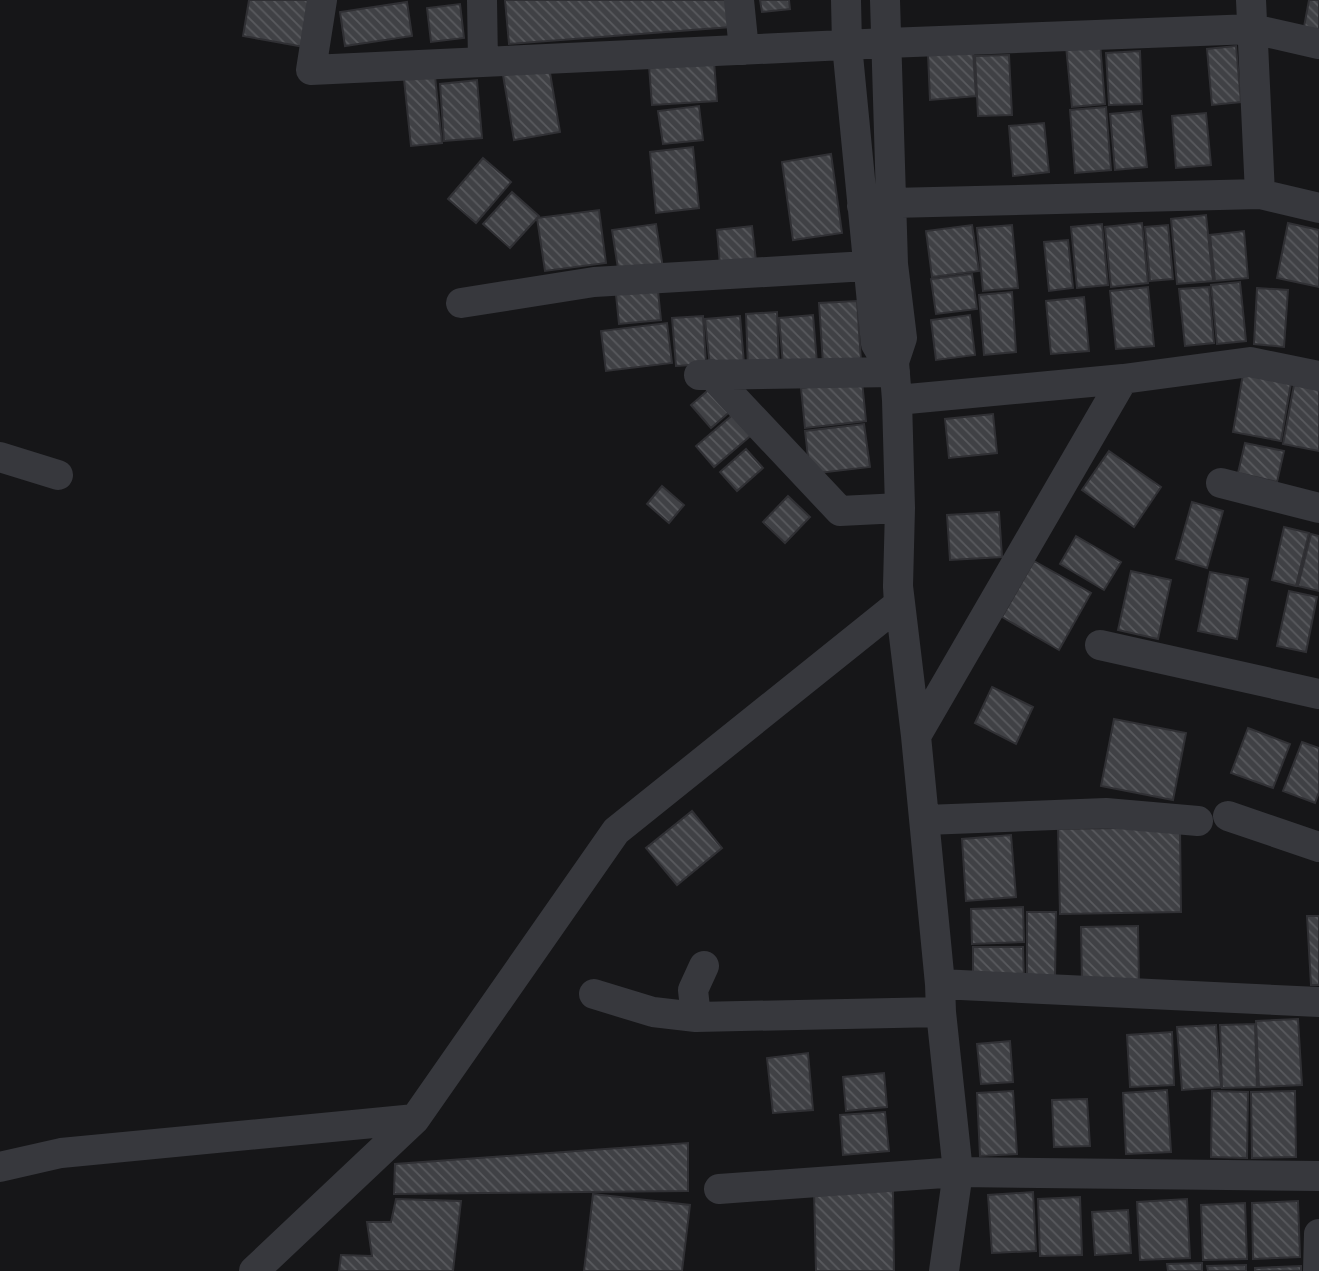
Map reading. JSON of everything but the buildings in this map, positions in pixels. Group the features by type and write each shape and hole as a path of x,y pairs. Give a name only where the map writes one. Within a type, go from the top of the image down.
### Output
{"street":[{"path":"322,0 311,70 887,43 1252,15 1319,44"},
{"path":"482,0 483,62"},
{"path":"739,0 744,50"},
{"path":"254,1271 415,1119 616,831 899,604 900,508 895,378 902,338 893,264 877,205 847,45 846,0"},
{"path":"885,0 887,43 877,205 867,266 876,344 895,378"},
{"path":"1252,15 1260,194"},
{"path":"877,205 1260,194 1319,208"},
{"path":"461,303 594,282 867,266"},
{"path":"900,508 840,511 701,375 1123,379 1250,362 1319,376"},
{"path":"916,736 1123,379"},
{"path":"0,457 58,475"},
{"path":"1221,483 1319,508"},
{"path":"898,586 925,820 958,1172 944,1271"},
{"path":"1100,645 1319,694"},
{"path":"925,820 1107,813 1198,821"},
{"path":"1228,816 1319,847"},
{"path":"696,1017 693,990 704,966"},
{"path":"594,994 653,1012 696,1017 940,998 1319,1002"},
{"path":"0,1167 61,1153 415,1119"},
{"path":"719,1189 958,1172 1319,1176"},
{"path":"1318,1271 1319,1234"}]}
